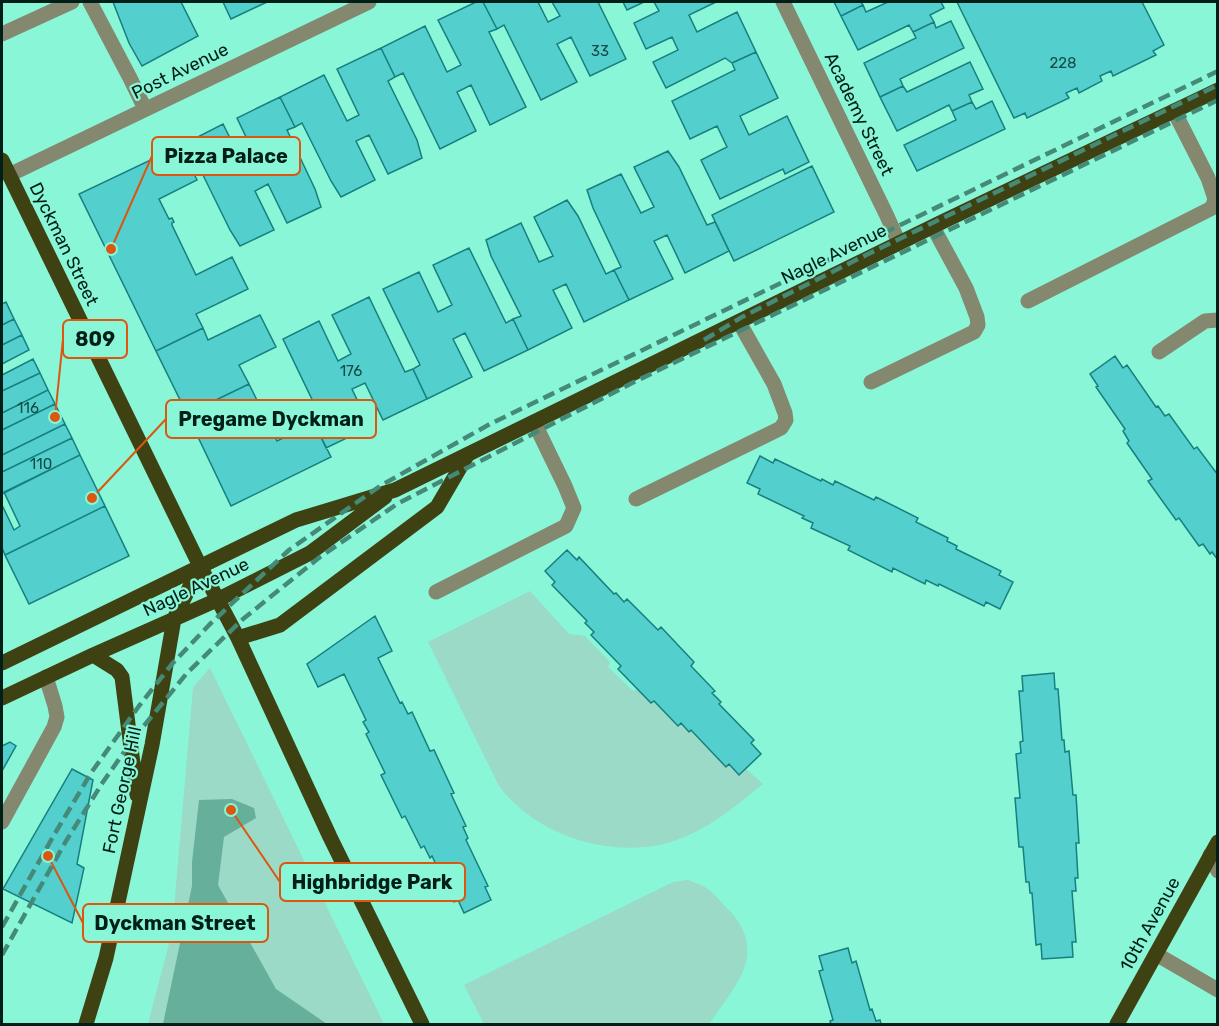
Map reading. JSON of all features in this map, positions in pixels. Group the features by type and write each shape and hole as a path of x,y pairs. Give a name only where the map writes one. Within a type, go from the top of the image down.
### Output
{"main road":[{"name":"Nagle Avenue","path":"2,663 296,520 395,490 899,243 1218,90"},
{"name":"Dyckman Street","path":"2,160 200,566 238,638 330,837 422,1024"},
{"path":"238,638 280,625 437,507 468,454"},
{"name":"Nagle Avenue","path":"2,698 217,600 310,553 395,490"},
{"name":"Fort George Hill","path":"86,1024 106,958 153,745 174,620 200,566"},
{"path":"93,655 117,670 122,677 139,807"},
{"name":"10th Avenue","path":"1117,1024 1214,849"}],"street":[{"path":"2,34 72,2"},
{"path":"90,2 145,109"},
{"name":"Post Avenue","path":"9,175 369,2"},
{"name":"Academy Street","path":"783,2 899,243"},
{"path":"1028,301 1212,208 1215,199 1208,178 1174,111"},
{"path":"871,382 974,332 978,325 966,288 933,227"},
{"path":"1159,352 1204,321 1218,320"},
{"path":"636,499 781,428 786,420 774,384 739,322"},
{"path":"436,592 566,526 574,508 534,422"},
{"path":"2,822 54,727 57,717 46,677"},
{"path":"1214,849 1218,871"},
{"path":"1156,954 1218,990"}],"shaded area":[{"path":"530,591 569,634 585,636 610,662 608,667 633,691 637,689 651,703 654,701 678,726 681,723 689,731 691,730 726,767 729,764 739,775 746,769 763,784 726,813 697,831 662,844 637,848 610,847 584,842 536,821 516,805 499,786 428,642"},
{"path":"210,668 384,1024 148,1024 172,932 193,687"},
{"path":"232,799 254,808 256,818 224,837 218,885 276,989 327,1024 163,1024 192,886 192,862 199,800"},
{"path":"688,880 705,887 717,897 741,926 746,941 747,955 744,969 729,996 709,1024 484,1024 464,985 673,882"}],"building":[{"path":"113,2 181,2 198,36 142,66 129,43"},
{"path":"223,2 267,2 231,19"},
{"path":"476,2 483,2 497,29 489,32 526,107 490,125 471,85 457,92 476,131 440,149 403,73 395,77 381,48 425,26 447,72 461,65 438,20"},
{"path":"483,2 538,2 548,22 560,16 552,2 598,2 626,59 590,76 571,37 557,44 577,82 541,100 504,25 497,29"},
{"path":"623,2 644,2 627,10"},
{"path":"654,2 716,2 689,15 697,32 737,12 756,52 732,63 725,58 666,88 653,62 678,50 672,37 646,49 634,23 659,11"},
{"path":"834,2 861,2 863,5 841,16"},
{"path":"888,2 941,2 944,8 930,15 934,22 913,32 909,25 858,50 841,16 863,5 866,12"},
{"path":"957,2 1142,2 1164,45 1153,51 1156,55 1113,76 1111,71 1100,76 1102,81 1079,93 1077,88 1066,93 1069,98 1027,118 1025,113 1014,118"},
{"path":"951,21 964,48 900,79 903,86 880,97 864,63 916,38 913,32 934,22 936,28"},
{"path":"381,48 395,77 388,81 417,140 422,158 388,174 369,135 356,141 375,180 341,197 302,123 295,127 280,97 324,75 347,121 359,115 337,69"},
{"path":"756,52 778,98 740,116 749,135 787,116 809,162 785,174 783,169 720,199 701,160 727,147 717,126 690,139 672,101 735,70 732,63"},
{"path":"970,62 983,89 969,95 972,102 952,111 949,105 897,131 880,97 903,86 907,92"},
{"path":"280,97 295,127 287,130 321,207 287,223 268,184 255,191 274,230 240,246 201,171 194,175 180,146 223,124 246,170 259,164 237,118"},
{"path":"992,101 1005,129 917,171 904,145 956,120 952,111 972,102 976,109"},
{"path":"180,146 197,180 159,199 169,219 172,218 174,222 172,225 196,275 232,257 248,289 196,314 203,328 156,351 79,194"},
{"path":"668,151 679,167 707,225 715,222 729,251 685,273 667,235 654,241 673,279 629,300 614,270 621,267 587,190 621,174 641,213 654,207 634,167"},
{"path":"812,166 834,212 734,261 712,215"},
{"path":"567,200 578,216 606,274 614,270 629,300 584,322 566,284 553,290 572,328 528,350 513,319 521,316 491,256 486,240 521,223 539,262 553,256 534,217"},
{"path":"469,248 506,323 513,319 528,350 484,371 465,333 453,339 472,377 427,399 413,369 420,365 383,289 419,272 438,312 452,305 433,265"},
{"path":"369,297 405,372 413,369 427,399 383,420 365,383 352,389 370,427 326,448 312,418 319,414 283,339 319,321 338,361 351,354 332,315"},
{"path":"6,302 14,319 2,325 2,304"},
{"path":"260,315 276,347 239,365 249,384 187,414 156,351 203,328 208,340"},
{"path":"14,319 22,335 2,345 2,325"},
{"path":"22,335 29,350 2,364 2,345"},
{"path":"1115,356 1123,368 1127,365 1156,407 1158,406 1165,416 1169,414 1194,449 1197,447 1218,475 1218,560 1203,544 1199,546 1179,518 1176,520 1148,481 1152,479 1127,443 1129,441 1123,431 1125,429 1096,387 1098,386 1090,374"},
{"path":"33,359 40,373 2,391 2,375"},
{"path":"40,373 48,390 2,413 2,391"},
{"path":"249,384 277,441 314,423 331,457 231,506 187,414"},
{"path":"48,390 55,404 2,430 2,413"},
{"path":"55,404 65,424 2,455 2,430"},
{"path":"65,424 72,438 2,472 2,455"},
{"path":"72,438 80,455 2,494 2,472"},
{"path":"80,455 105,506 5,555 2,548 2,505 14,530 20,526 4,492"},
{"path":"760,456 773,463 775,459 833,485 835,481 874,500 876,497 918,518 916,522 948,538 947,541 957,546 956,549 1001,571 999,575 1013,582 1000,609 986,602 984,606 939,584 938,586 926,580 925,584 893,568 892,572 848,550 850,546 811,528 813,523 802,518 804,516 758,494 760,489 747,483"},
{"path":"105,506 129,556 29,604 5,555"},
{"path":"567,550 577,560 579,557 614,594 616,593 624,602 627,599 658,630 661,627 694,662 691,666 715,691 712,693 721,702 719,704 754,740 751,743 761,754 739,775 729,764 726,767 691,730 689,732 681,723 678,726 654,701 651,703 618,669 621,666 591,635 594,632 585,623 587,621 552,585 555,582 545,571"},
{"path":"375,616 392,651 378,658 400,703 402,702 408,714 412,712 430,751 434,750 466,826 463,827 468,838 466,840 488,886 485,887 491,900 464,913 458,900 454,902 432,856 430,858 424,846 421,848 405,816 402,818 381,775 385,773 366,734 369,732 363,722 366,720 344,674 318,687 307,664"},
{"path":"1054,673 1055,689 1058,689 1062,740 1064,740 1065,752 1069,751 1073,795 1076,795 1079,843 1076,843 1078,878 1075,878 1076,891 1072,891 1076,942 1072,942 1073,957 1042,959 1041,944 1036,945 1032,893 1030,893 1029,882 1026,882 1023,847 1019,847 1015,798 1020,798 1016,754 1021,753 1020,742 1023,741 1019,691 1023,691 1022,676"},
{"path":"10,742 16,746 2,771 2,746"},
{"path":"72,769 93,780 77,864 84,868 72,923 3,889"},
{"path":"848,948 852,963 856,961 870,1010 872,1009 876,1021 880,1020 881,1024 831,1024 830,1021 833,1020 819,971 823,970 819,956"}],"railway":[{"path":"2,927 91,773 139,706 172,664 210,624 289,550 380,486 490,424 1218,71"},
{"path":"704,340 742,317 866,255 1218,85"},
{"path":"2,955 66,841 134,738 187,673 243,619 320,557 397,504 632,383 1218,100"}],"place":[{"name":"Pizza Palace","path":"111,249"},
{"name":"809","path":"55,417"},
{"name":"Pregame Dyckman","path":"92,498"},
{"name":"Highbridge Park","path":"231,810"},
{"name":"Dyckman Street","path":"48,856"}]}
